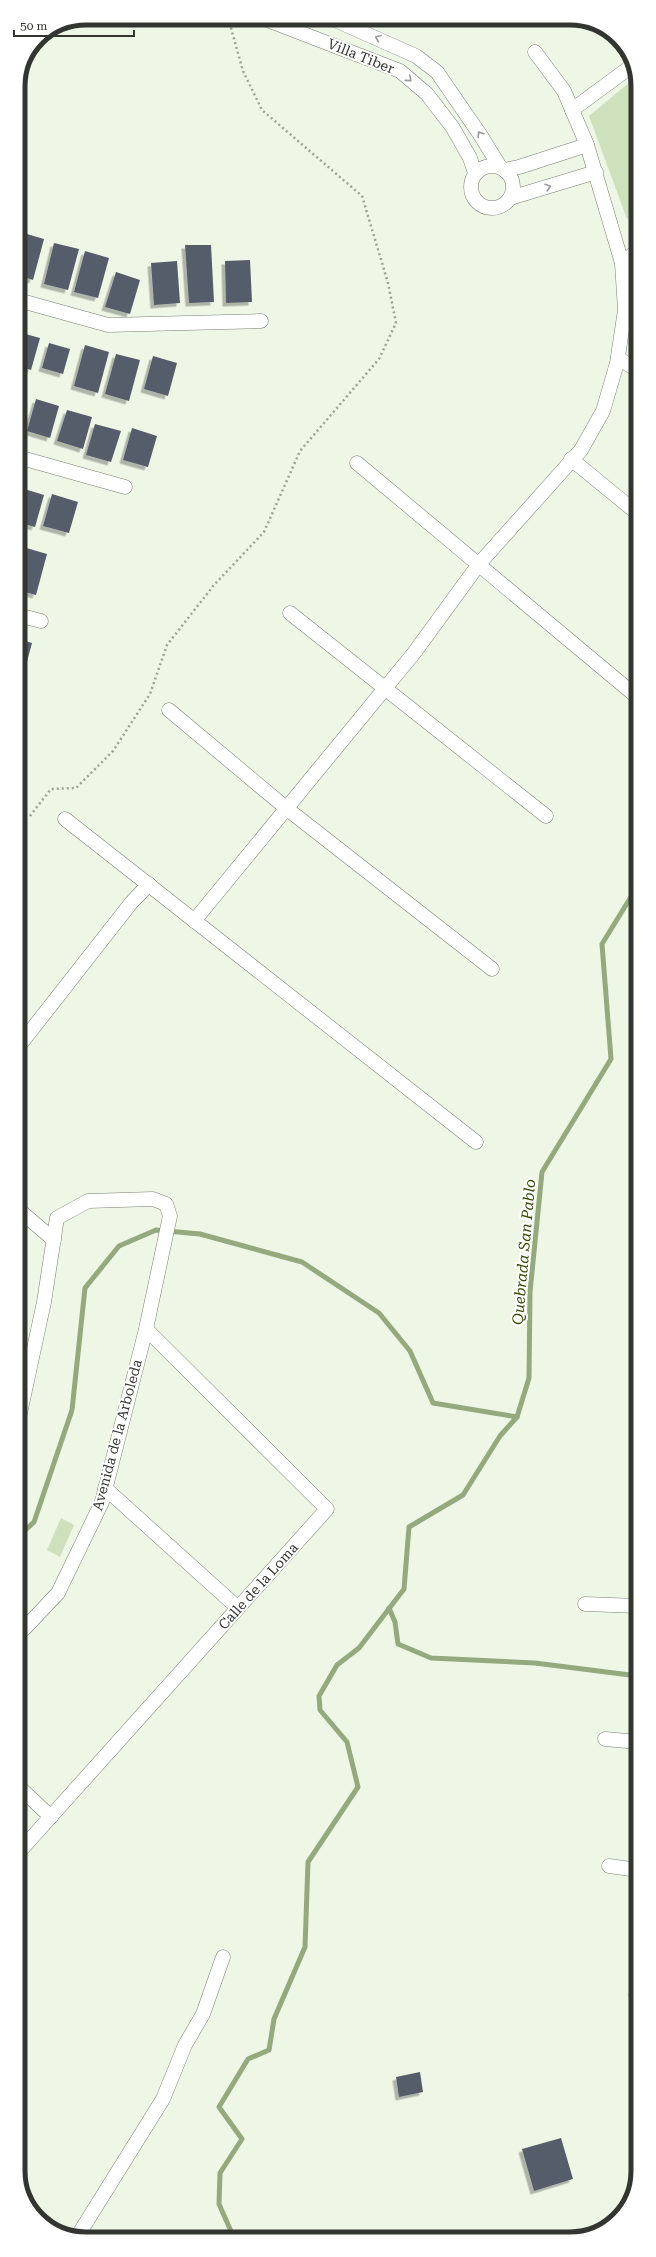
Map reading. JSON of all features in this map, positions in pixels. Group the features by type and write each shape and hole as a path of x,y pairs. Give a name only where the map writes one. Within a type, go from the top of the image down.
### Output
{"street":[{"name":"Villa Tiber","path":"346,25 416,56 437,72 513,183 510,198"},
{"name":"Villa Tiber","path":"297,26 400,71 427,94 453,128 470,158 475,173"},
{"path":"194,921 414,653 479,564 571,459 581,450 603,411 618,358 625,310 622,263 587,145 564,91 535,52"},
{"path":"572,110 628,69"},
{"path":"587,145 519,167 502,169 486,166 475,173 470,188 476,202 482,207 498,208 505,204 510,198 596,172"},
{"path":"622,263 631,256"},
{"path":"25,302 108,325 261,320"},
{"path":"618,358 631,366"},
{"path":"25,459 125,487"},
{"path":"571,459 631,508"},
{"path":"357,463 631,692"},
{"path":"290,613 546,816"},
{"path":"25,617 41,621"},
{"path":"169,710 286,808 492,969"},
{"path":"65,819 476,1142"},
{"path":"25,1038 131,903 149,884"},
{"name":"Avenida de la Arboleda","path":"25,1628 58,1593 102,1502 146,1329 170,1216 166,1204 153,1199 88,1201 57,1218 54,1240"},
{"path":"25,1215 54,1240 44,1302 25,1380"},
{"name":"Calle de la Loma","path":"25,1845 327,1509 146,1329"},
{"path":"105,1488 238,1608"},
{"path":"585,1604 631,1606"},
{"path":"605,1739 631,1741"},
{"path":"25,1793 50,1817"},
{"path":"609,1866 631,1869"},
{"path":"80,2232 163,2099 185,2045 203,2014 223,1957"}],"path":[{"path":"30,816 51,789 76,788 113,751 150,694 167,645 214,585 264,532 300,451 379,359 396,323 388,283 362,196 262,110 243,71 230,25"}],"green space":[{"path":"631,81 631,216 627,219 589,116"},
{"path":"61,1518 74,1525 60,1557 47,1550"}],"building":[{"path":"25,233 44,239 33,280 25,277"},
{"path":"54,243 79,249 68,290 44,284"},
{"path":"185,245 211,245 214,302 189,303"},
{"path":"85,251 109,258 98,298 74,292"},
{"path":"250,260 252,302 226,303 225,261"},
{"path":"177,261 180,303 154,305 151,263"},
{"path":"116,272 140,280 130,314 105,307"},
{"path":"25,334 40,338 31,370 25,368"},
{"path":"49,343 70,349 63,374 42,368"},
{"path":"85,345 109,352 98,393 74,386"},
{"path":"116,354 140,360 129,401 105,394"},
{"path":"153,356 177,363 168,396 144,389"},
{"path":"36,399 59,406 50,438 27,431"},
{"path":"67,410 92,417 83,449 57,441"},
{"path":"95,424 121,431 111,462 86,455"},
{"path":"132,428 157,436 148,467 123,460"},
{"path":"25,489 44,495 35,527 25,524"},
{"path":"52,494 78,502 69,533 43,526"},
{"path":"25,548 47,554 36,595 25,592"},
{"path":"25,641 32,643 25,669"},
{"path":"420,2072 423,2092 399,2097 396,2077"},
{"path":"561,2138 573,2179 534,2191 522,2149"}],"waterway":[{"name":"Quebrada San Pablo","path":"231,2232 219,2204 220,2173 242,2139 219,2107 248,2059 269,2050 274,2019 305,1947 308,1862 358,1787 347,1742 320,1710 319,1696 337,1665 359,1648 404,1589 409,1527 463,1495 500,1436 517,1417 529,1378 530,1292 542,1172 611,1059 602,944 631,897"},
{"path":"25,1530 34,1522 72,1410 85,1288 119,1246 156,1230 200,1234 302,1262 379,1313 410,1351 433,1403 517,1417"},
{"path":"389,1608 395,1622 398,1644 431,1658 535,1663 631,1675"}]}
